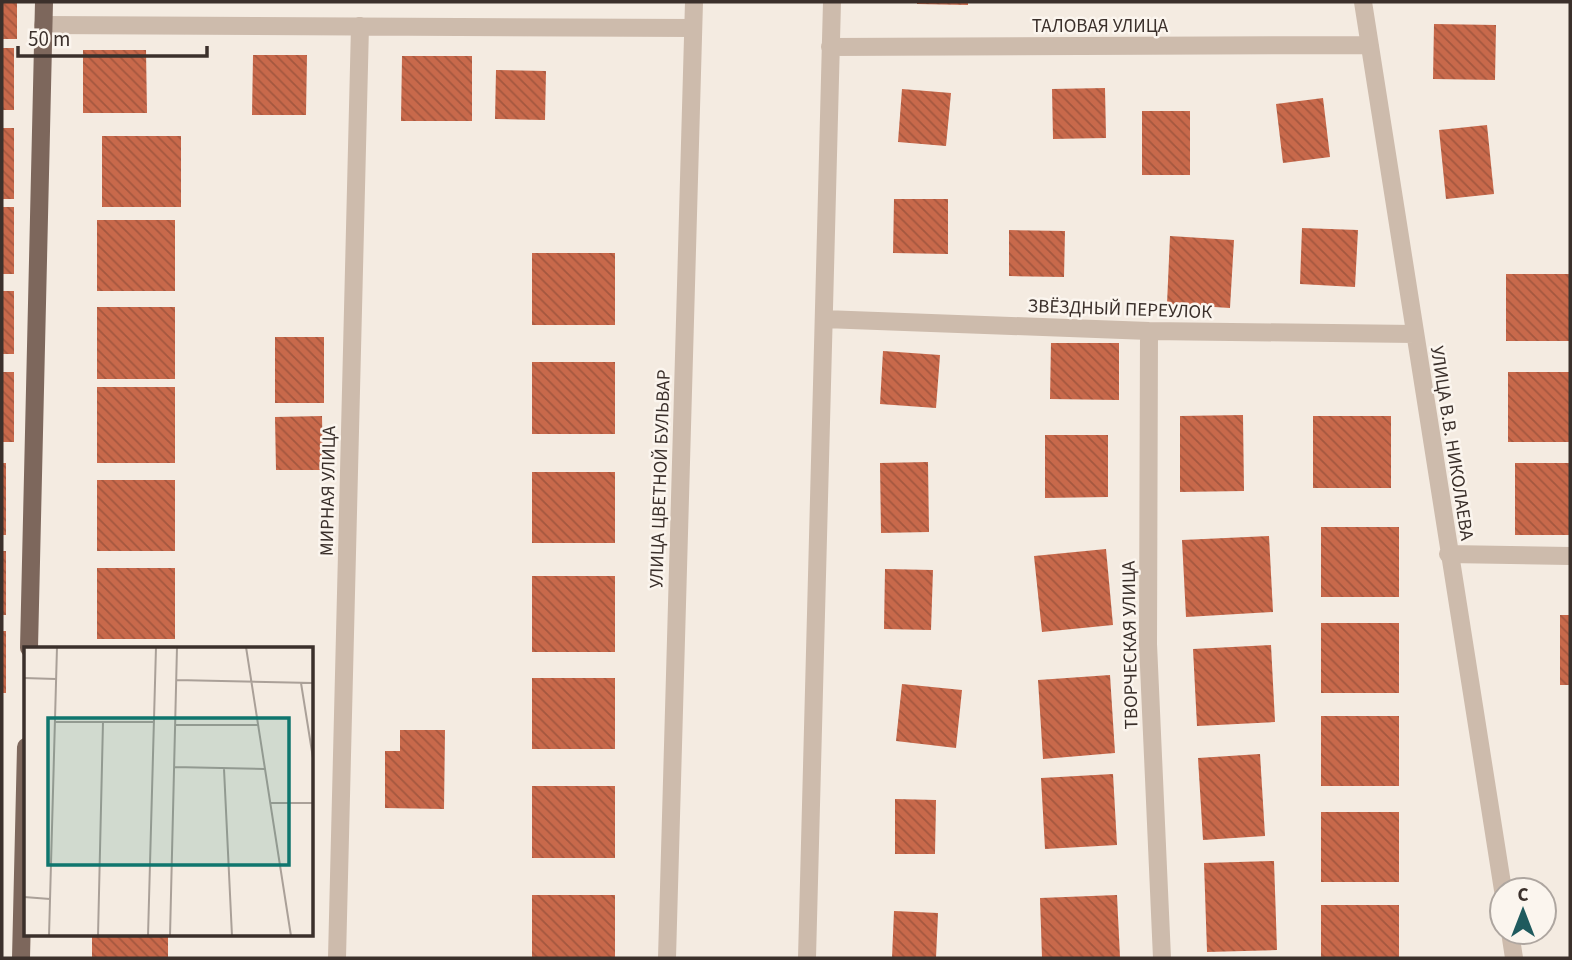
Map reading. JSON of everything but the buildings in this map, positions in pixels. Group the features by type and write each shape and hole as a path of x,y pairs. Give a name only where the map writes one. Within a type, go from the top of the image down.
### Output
{"main road":[{"path":"29,647 44,2"},
{"path":"21,958 24,831"}],"street":[{"name":"УЛИЦА ЦВЕТНОЙ БУЛЬВАР","path":"667,958 694,2"},
{"path":"807,958 832,2"},
{"name":"УЛИЦА В.В. НИКОЛАЕВА","path":"1363,2 1501,876"},
{"path":"43,25 693,28"},
{"name":"МИРНАЯ УЛИЦА","path":"337,958 360,26"},
{"name":"ТАЛОВАЯ УЛИЦА","path":"830,47 1370,44"},
{"name":"ЗВЁЗДНЫЙ ПЕРЕУЛОК","path":"824,319 1149,331 1415,334"},
{"name":"ТВОРЧЕСКАЯ УЛИЦА","path":"1149,331 1148,644 1162,958"},
{"path":"1448,554 1570,556"}]}
